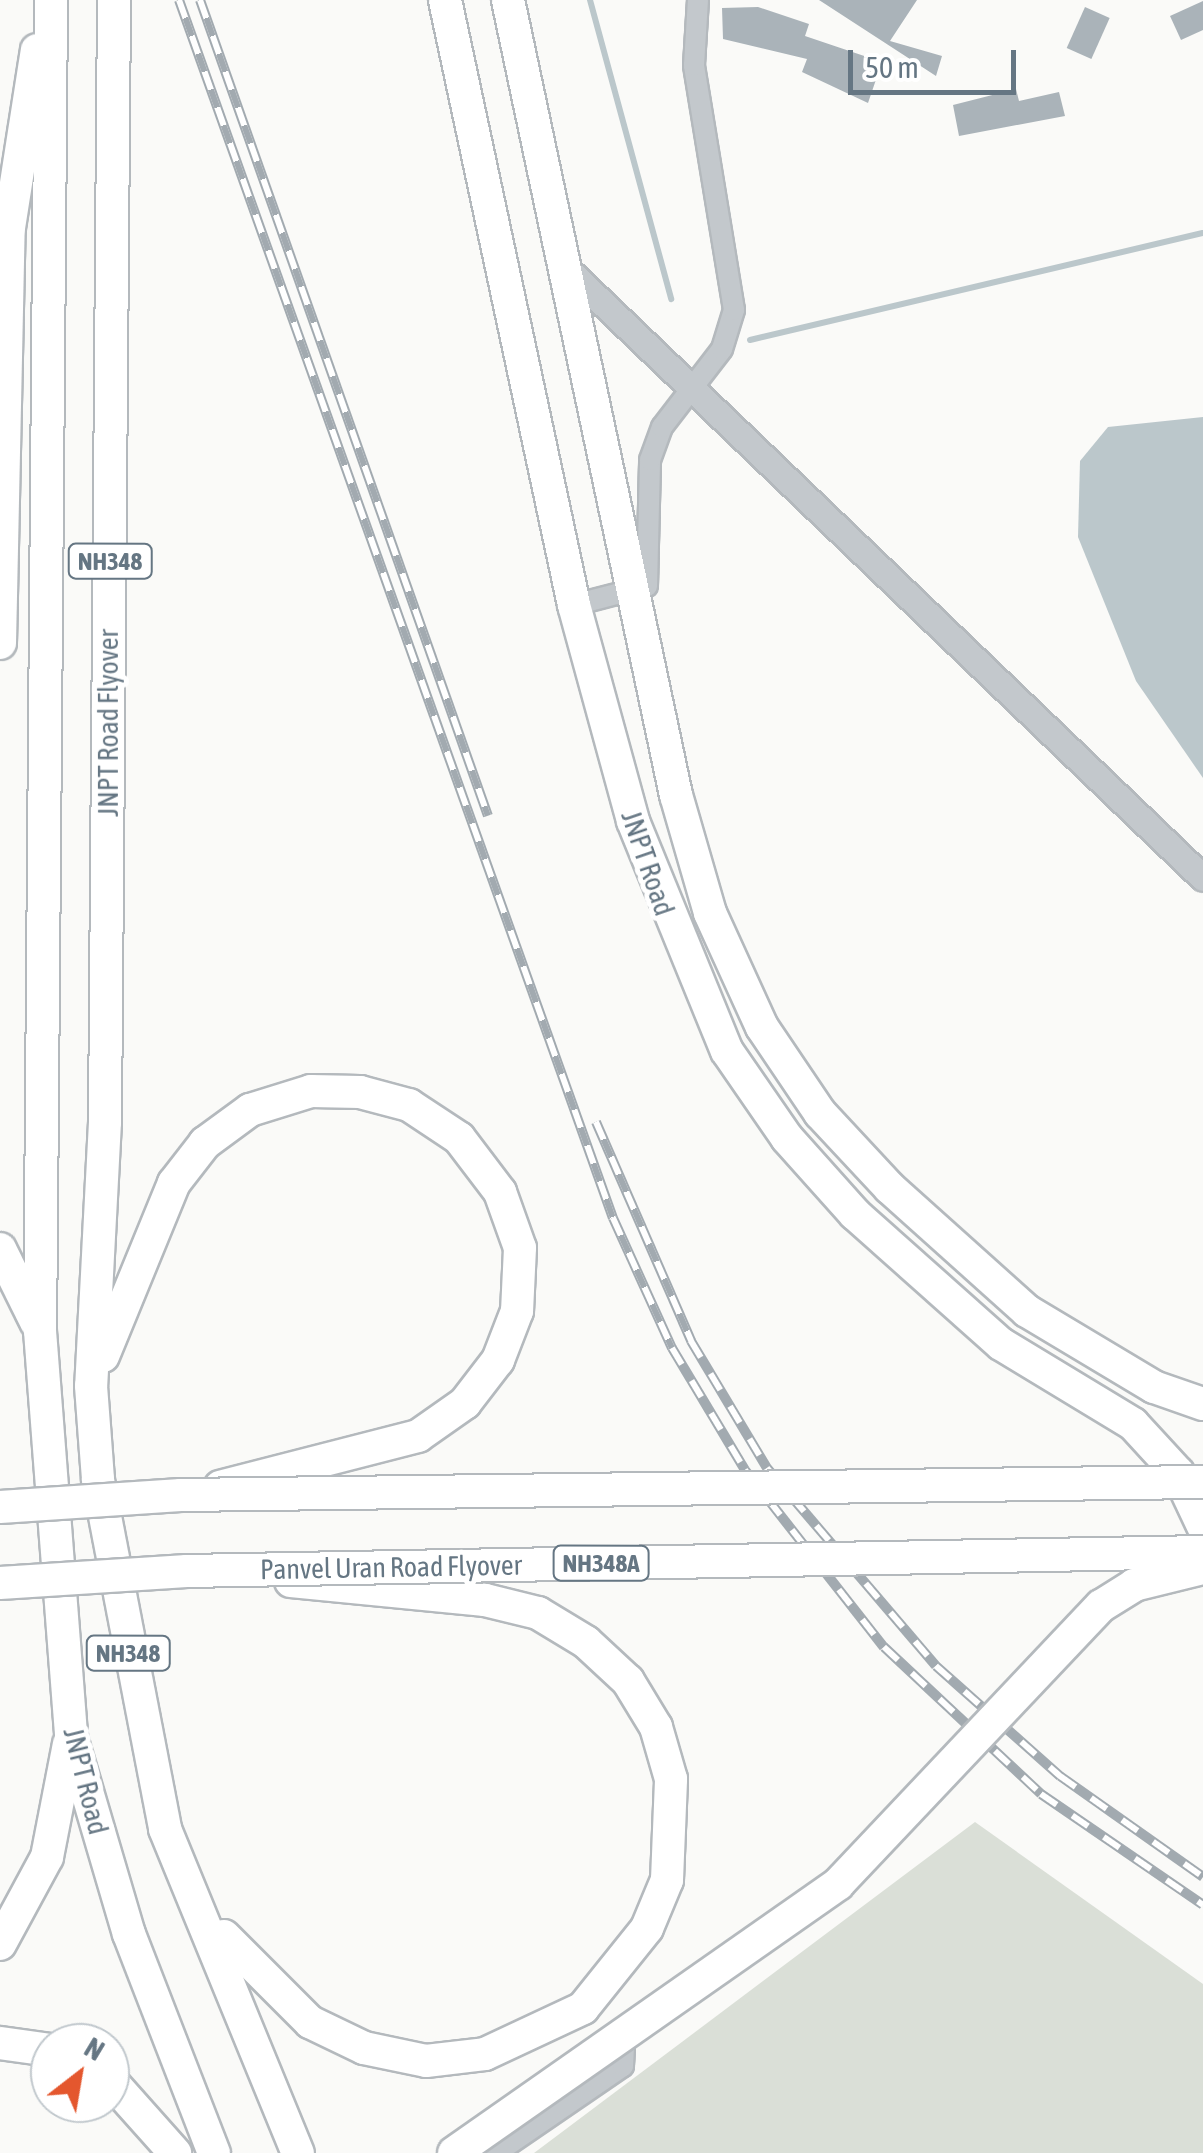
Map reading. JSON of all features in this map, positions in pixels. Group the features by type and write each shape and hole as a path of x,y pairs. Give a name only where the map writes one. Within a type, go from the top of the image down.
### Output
{"highway":[{"path":"0,643 9,228 49,0"},
{"name":"NH348","path":"40,1331 49,0"},
{"name":"JNPT Road Flyover","path":"91,1386 105,1122 114,0"},
{"name":"JNPT Road","path":"446,0 574,605 673,935 757,1094 855,1214 1001,1344 1133,1424 1178,1473 1203,1526"},
{"name":"JNPT Road","path":"508,0 635,595 710,913 762,1026 820,1113 890,1188 1027,1311 1154,1386 1203,1404"},
{"path":"91,1386 174,1183 205,1143 250,1110 311,1092 360,1092 409,1105 460,1138 500,1192 520,1248 517,1312 498,1360 465,1402 418,1436 356,1458 181,1495"},
{"path":"0,1249 40,1331"},
{"name":"JNPT Road","path":"40,1331 71,1736 129,1934 214,2153"},
{"name":"NH348","path":"91,1386 98,1480 143,1734 165,1829 203,1910 298,2153"},
{"path":"1133,1424 1154,1386"},
{"path":"0,1506 181,1495 1203,1482"},
{"name":"Panvel Uran Road Flyover","path":"0,1583 187,1570 1203,1552"},
{"path":"454,2153 838,1884 1101,1606 1134,1586 1203,1568"},
{"path":"187,1570 538,1613 628,1681 656,1727 671,1779 667,1880 647,1928 583,2008 535,2037 426,2061 364,2048 310,2022 261,1981 203,1910"},
{"path":"0,1944 48,1857 71,1736"},
{"path":"0,2043 30,2047"},
{"path":"130,2102 175,2153"}],"street":[{"path":"574,605 635,595 654,566 650,460 662,427 722,349 734,310 694,65 698,0"},
{"path":"566,267 691,394 1203,878"},
{"path":"496,2153 623,2066 625,2030"}],"shaded area":[{"path":"1203,417 1203,778 1136,681 1078,537 1080,461 1108,427"},
{"path":"975,1822 1203,1984 1203,2153 534,2153"}],"building":[{"path":"819,0 917,0 890,41 942,56 936,76"},
{"path":"1203,1 1203,30 1181,40 1170,16"},
{"path":"758,7 809,24 805,36 882,62 868,103 802,72 807,59 723,39 722,8"},
{"path":"1085,7 1110,18 1091,59 1067,48"},
{"path":"1016,89 1019,101 1059,92 1065,116 959,136 953,105"}],"waterway":[{"path":"590,0 671,299"},
{"path":"750,340 1203,233"}],"railway":[{"path":"179,0 613,1218 672,1348 745,1470 884,1647 1041,1794 1203,1905"},
{"path":"200,0 488,816"},
{"path":"596,1122 691,1341 767,1468 936,1666 1060,1776 1203,1877"}]}
